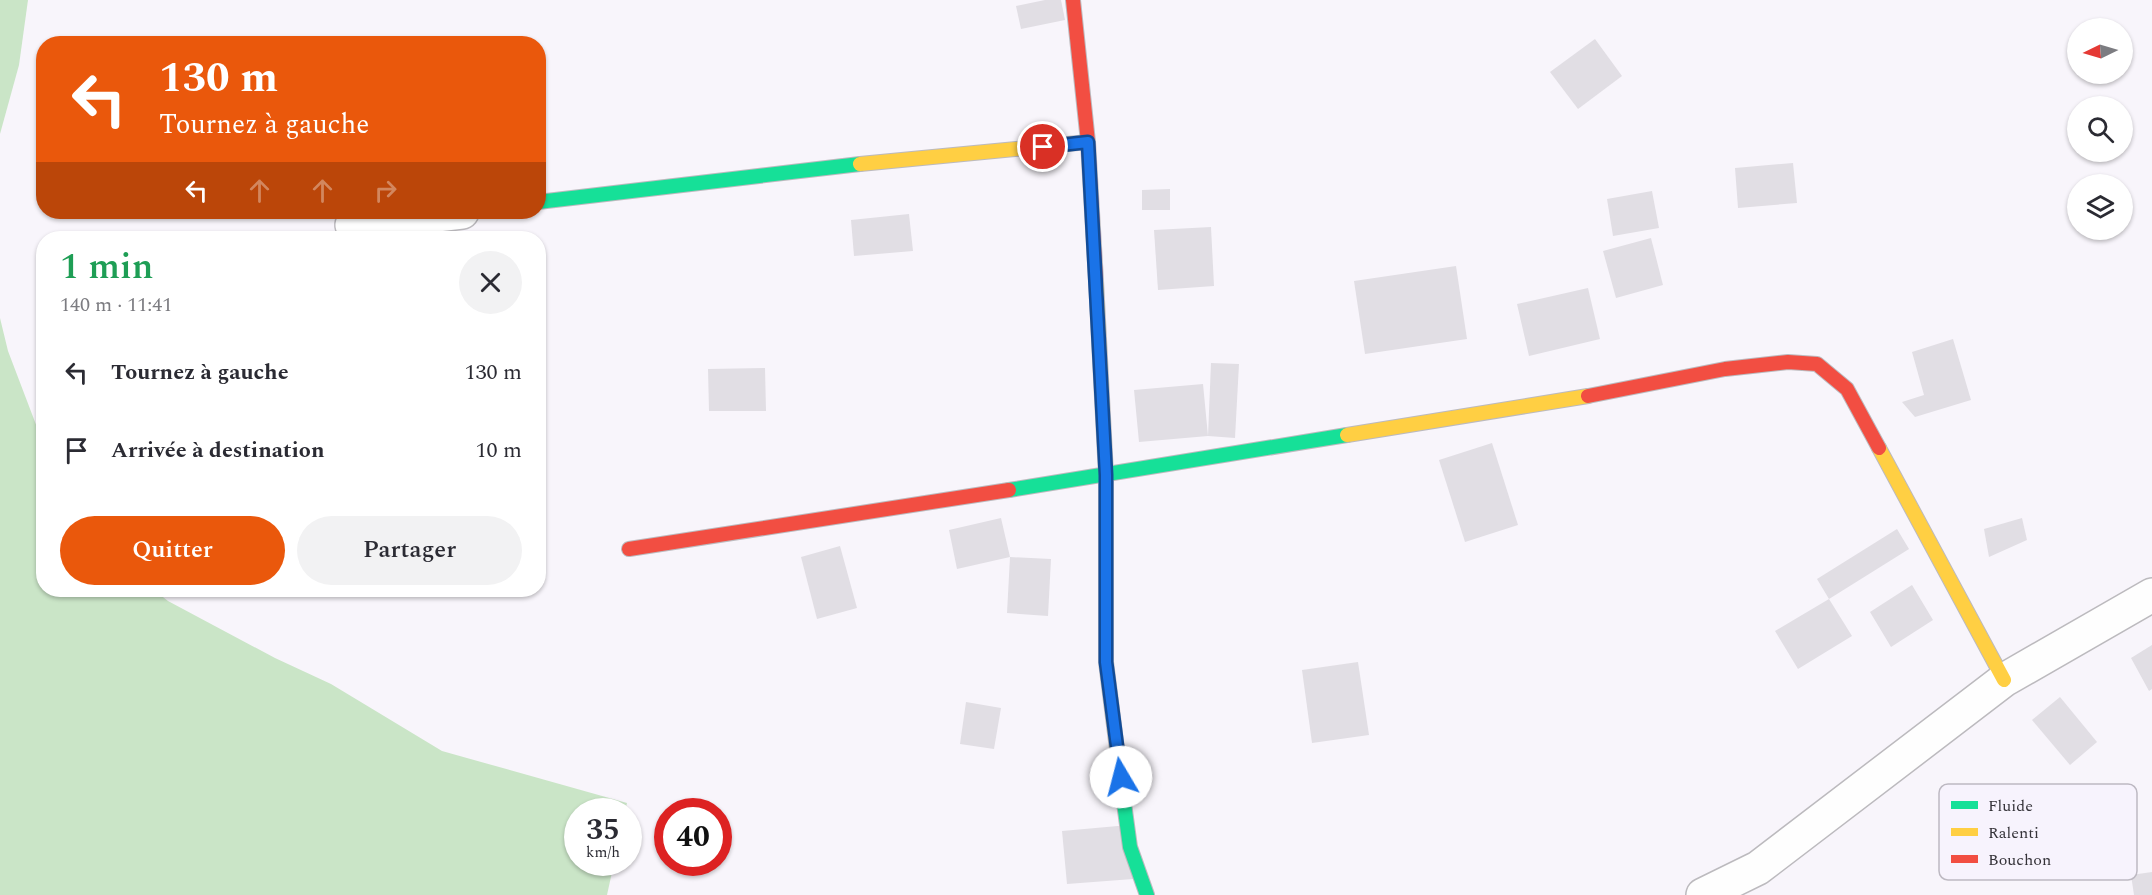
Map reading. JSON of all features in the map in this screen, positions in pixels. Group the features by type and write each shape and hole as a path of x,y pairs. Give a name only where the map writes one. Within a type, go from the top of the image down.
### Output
{"street":[{"path":"1073,0 1088,142 1106,475 1106,662 1130,847 1147,895"},
{"path":"546,201 821,168 1088,142"},
{"path":"352,225 403,219"},
{"path":"629,549 1106,475 1606,393 1725,369 1788,362 1817,364 1846,389 2004,680"},
{"path":"1703,895 1758,868 2004,680 2152,595"}],"green space":[{"path":"0,0 28,0 19,65 0,134"},
{"path":"0,318 8,351 36,425 36,597 163,597 275,658 331,684 442,751 609,798 564,798 564,876 611,876 607,895 0,895"}],"building":[{"path":"1045,0 1061,0 1065,20 1021,29 1016,6"},
{"path":"1595,39 1622,76 1578,109 1550,72"},
{"path":"1793,163 1797,203 1738,208 1735,168"},
{"path":"1170,189 1170,210 1142,210 1142,190"},
{"path":"1652,191 1659,228 1613,236 1607,199"},
{"path":"909,214 913,251 854,256 851,220"},
{"path":"1211,227 1214,286 1158,290 1154,230"},
{"path":"1651,238 1663,285 1616,298 1603,251"},
{"path":"1456,266 1467,339 1365,354 1354,281"},
{"path":"1588,288 1600,339 1529,356 1517,304"},
{"path":"1953,339 1971,400 1915,417 1902,402 1924,395 1912,352"},
{"path":"1211,363 1239,364 1235,438 1208,436"},
{"path":"765,368 766,411 709,411 708,369"},
{"path":"1203,384 1208,436 1139,442 1134,390"},
{"path":"1492,443 1518,525 1465,542 1439,460"},
{"path":"1001,518 1010,557 957,569 949,530"},
{"path":"2022,518 2027,540 1989,557 1984,529"},
{"path":"1897,529 1909,549 1829,599 1817,579"},
{"path":"840,546 857,608 817,619 801,557"},
{"path":"1010,557 1051,559 1048,616 1007,613"},
{"path":"1912,585 1933,620 1891,647 1870,612"},
{"path":"1829,599 1852,636 1798,669 1775,631"},
{"path":"2152,645 2152,689 2149,691 2131,658"},
{"path":"1358,662 1369,735 1312,743 1302,670"},
{"path":"2060,697 2097,742 2070,765 2032,720"},
{"path":"966,702 1001,708 994,749 960,744"},
{"path":"1129,825 1133,879 1067,884 1062,831"},
{"path":"2152,872 2152,895 2134,895 2132,880 2137,880 2137,874"}],"traffic: fast":[{"path":"546,201 860,164"},
{"path":"1009,490 1347,435"},
{"path":"1121,781 1130,847 1147,895"}],"traffic: slow":[{"path":"860,164 1088,142"},
{"path":"1096,281 1106,475 1106,662 1121,781"},
{"path":"1347,435 1588,396"},
{"path":"1879,448 2004,680"}],"traffic: jam":[{"path":"1073,0 1088,142 1096,281"},
{"path":"1588,396 1725,369 1788,362 1817,364 1847,389 1879,448"},
{"path":"629,549 1009,490"}],"route":[{"path":"1043,147 1088,142 1106,475 1106,662 1121,777"}]}
